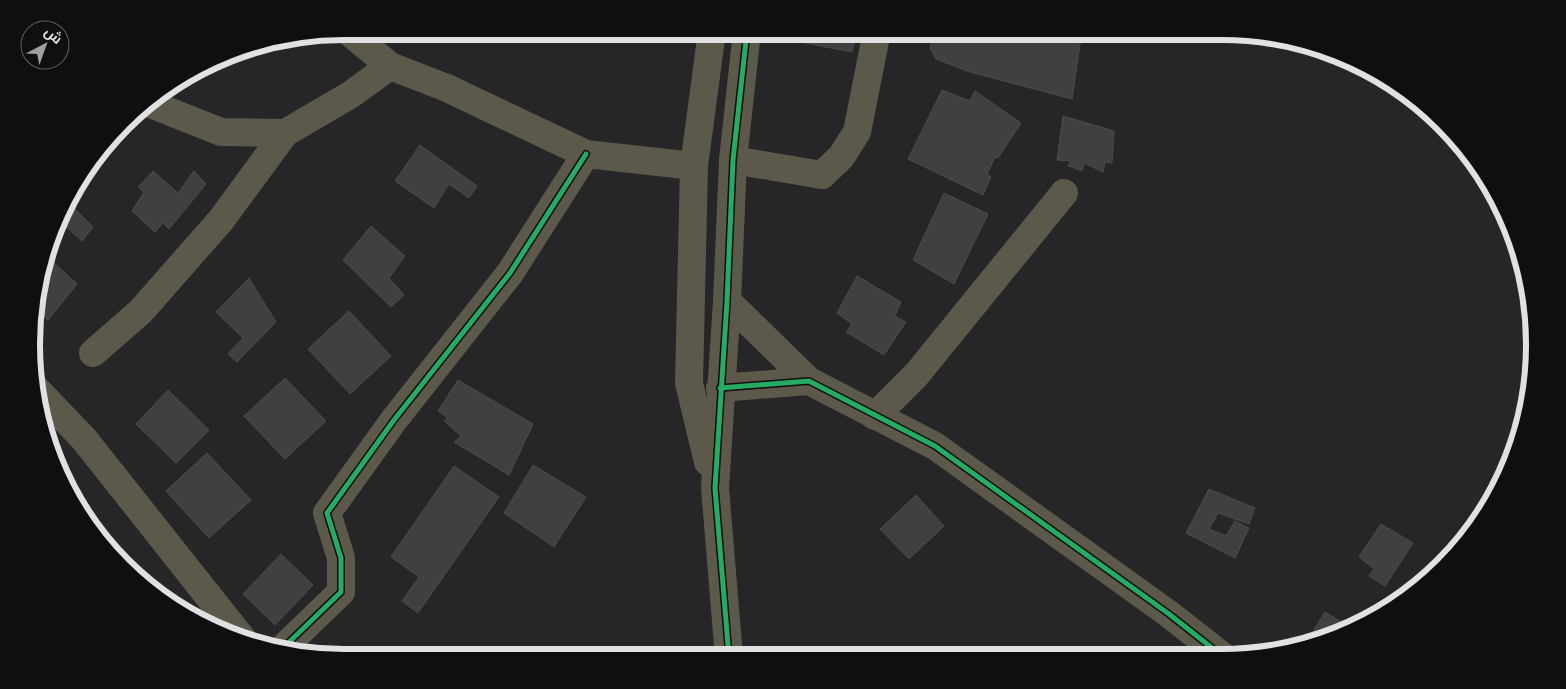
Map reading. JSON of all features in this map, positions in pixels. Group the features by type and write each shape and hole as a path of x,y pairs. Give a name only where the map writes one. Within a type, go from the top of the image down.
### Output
{"street":[{"path":"359,40 390,66 447,88 586,154 694,166"},
{"path":"711,40 694,166 689,384 715,488"},
{"path":"728,649 715,488 727,301 733,160 746,40"},
{"path":"733,160 822,175 841,156 858,132 875,40"},
{"path":"93,353 141,311 209,234 285,133 350,95 390,66"},
{"path":"156,106 221,132 285,133"},
{"path":"288,643 341,592 341,558 327,513 394,420 510,273 586,154"},
{"path":"876,416 917,374 1064,193"},
{"path":"727,301 809,381 935,446 1169,614 1213,649"},
{"path":"720,388 809,381"},
{"path":"45,399 84,439 234,628"}],"building":[{"path":"806,40 854,40 852,52 805,43"},
{"path":"933,40 1081,40 1072,99 970,72 936,59 930,48"},
{"path":"942,90 970,101 975,91 1021,123 998,158 995,157 987,174 991,177 983,195 908,159"},
{"path":"1063,116 1114,131 1112,163 1105,162 1103,172 1084,163 1082,171 1068,166 1071,161 1057,160"},
{"path":"420,145 477,186 469,198 449,184 434,208 395,181"},
{"path":"153,171 178,193 194,171 206,184 169,229 163,223 155,232 132,211 144,192 138,187"},
{"path":"944,193 988,214 954,284 913,260"},
{"path":"73,207 93,227 82,241 64,225"},
{"path":"371,226 405,256 389,278 404,295 391,307 343,260"},
{"path":"52,261 77,284 48,320 42,315"},
{"path":"857,276 901,302 895,316 906,322 884,355 846,332 852,324 837,313"},
{"path":"249,278 276,322 237,362 228,354 243,338 216,312"},
{"path":"349,311 391,356 350,394 308,349"},
{"path":"285,378 326,421 285,459 244,416"},
{"path":"458,380 533,424 509,475 454,442 461,436 444,421 448,418 438,411"},
{"path":"168,390 209,430 176,463 136,424"},
{"path":"207,453 251,500 209,538 166,491"},
{"path":"533,465 586,497 554,547 504,513"},
{"path":"454,466 499,497 418,613 402,601 419,577 391,557"},
{"path":"1209,489 1255,508 1249,524 1218,513 1209,529 1226,536 1235,521 1249,528 1235,558 1186,533"},
{"path":"916,495 944,526 909,559 880,529"},
{"path":"1381,524 1413,543 1385,586 1369,576 1374,569 1359,557"},
{"path":"281,554 313,585 275,625 243,594"},
{"path":"1325,612 1344,623 1319,633 1310,636"},
{"path":"655,647 692,649 655,649"}],"cycle path":[{"path":"728,649 715,488 727,301 733,160 746,40"},
{"path":"288,643 341,592 341,558 327,513 394,420 510,273 586,154"},
{"path":"720,388 809,381 935,446 1169,614 1213,649"}]}
